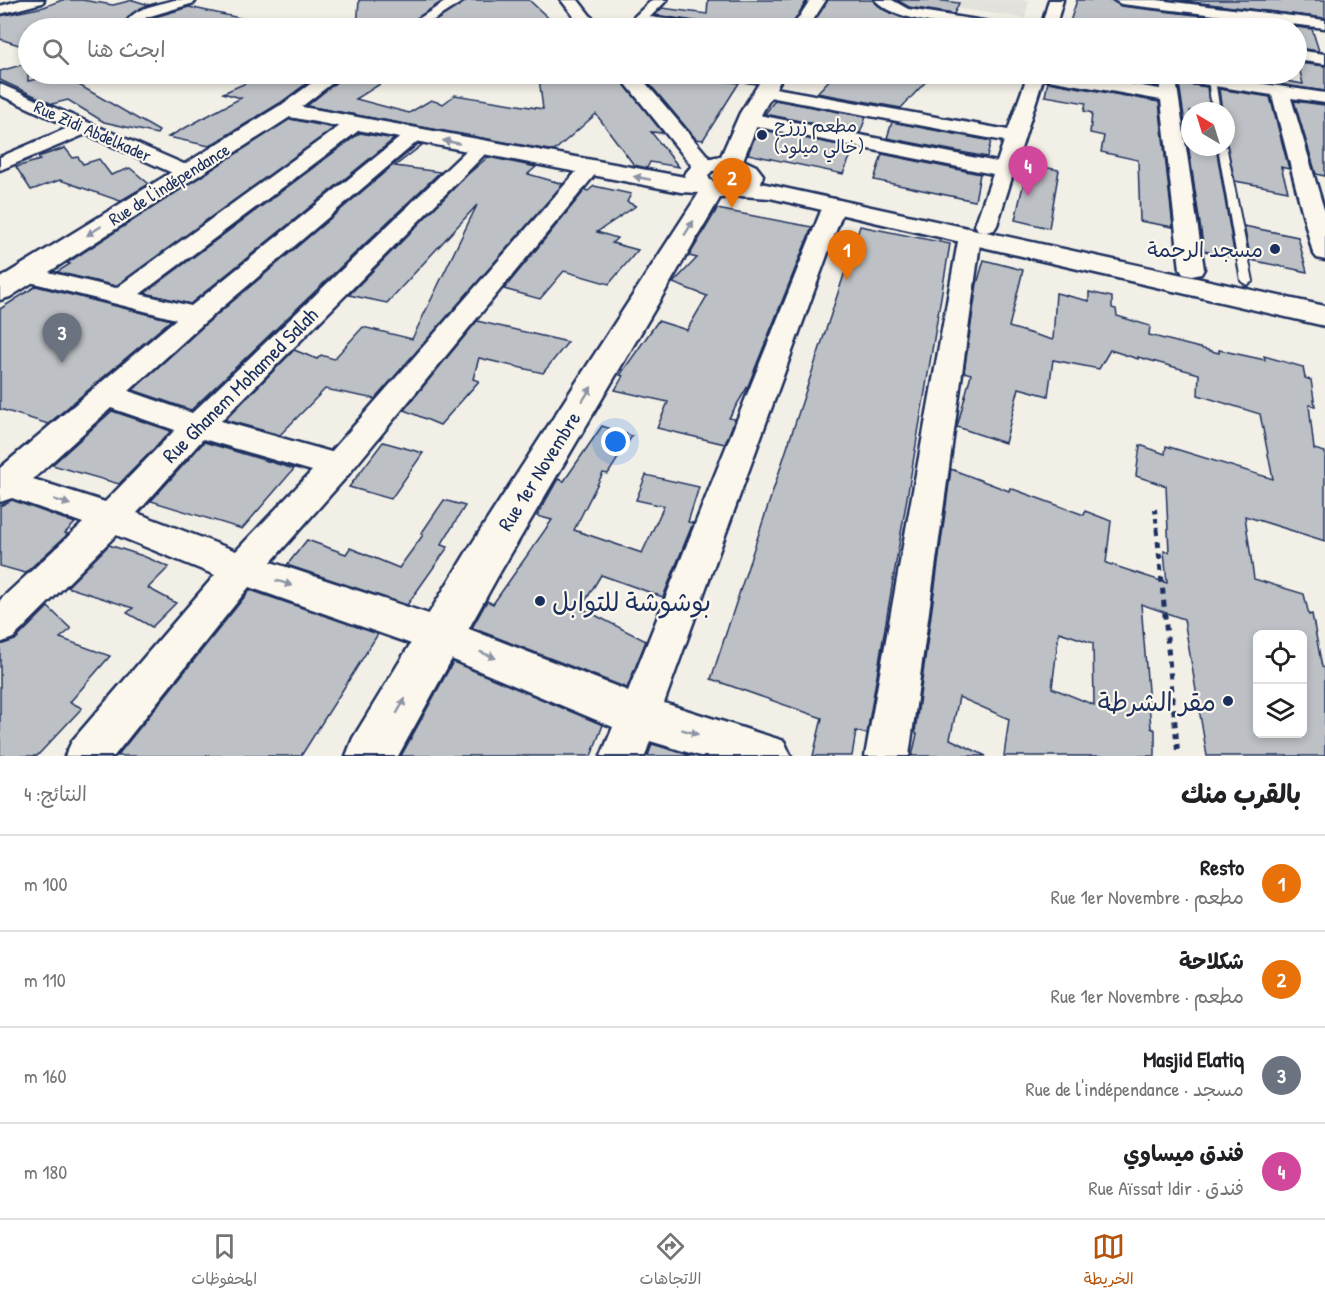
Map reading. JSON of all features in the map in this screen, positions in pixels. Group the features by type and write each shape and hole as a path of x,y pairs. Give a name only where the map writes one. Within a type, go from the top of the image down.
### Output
{"main road":[{"path":"569,0 584,18"},
{"path":"806,18 818,0"},
{"path":"637,84 722,177 834,206 1192,269 1325,298"},
{"name":"Rue 1er Novembre","path":"371,756 484,561 722,177 748,119 768,84"},
{"path":"286,110 681,185 722,177 771,180 1325,316"},
{"name":"Rue de l'indépendance","path":"0,291 286,110"}],"street":[{"path":"0,10 37,0"},
{"path":"135,18 189,0"},
{"path":"428,18 458,0"},
{"path":"641,18 660,0"},
{"path":"882,0 903,13 936,18"},
{"path":"1051,18 1056,0"},
{"path":"1121,0 1250,18"},
{"path":"1314,8 1324,27"},
{"path":"1307,25 1324,27"},
{"path":"1307,57 1325,59"},
{"name":"Rue de l'indépendance","path":"286,110 321,84"},
{"path":"778,84 1016,137"},
{"path":"887,756 978,231 1005,170 1035,84"},
{"path":"1098,84 1170,96"},
{"path":"1168,84 1192,269"},
{"path":"1232,84 1325,98"},
{"path":"1280,91 1325,253"},
{"name":"Rue Zidi Abdelkader","path":"4,94 186,172"},
{"path":"748,119 1005,170"},
{"path":"120,297 355,124"},
{"path":"0,164 85,128"},
{"path":"2,484 196,316 415,135"},
{"name":"Rue Ghanem Mohamed Salah","path":"0,625 111,518 196,426 481,147"},
{"path":"87,756 242,569 337,466 590,168"},
{"path":"623,756 834,206"},
{"path":"27,274 196,316"},
{"path":"107,394 196,426 337,466"},
{"path":"2,484 111,518 242,569 441,636 638,716 769,756"}],"lane":[{"path":"1212,84 1214,102"},
{"path":"1225,156 1247,281"}],"path":[{"path":"1155,509 1178,756"}],"shaded area":[{"path":"895,0 1029,0 1025,18"}],"building":[{"path":"62,0 82,0 113,5 133,0 149,5 131,14 128,18 18,18 18,45 0,39 0,16 44,7"},
{"path":"359,0 444,0 417,18 358,18"},
{"path":"467,0 529,0 548,18 439,18"},
{"path":"708,0 807,0 796,18 675,18 655,15 662,8 707,14"},
{"path":"828,0 873,0 884,10 905,18 816,18"},
{"path":"897,0 936,0 959,3 954,14 909,7"},
{"path":"1077,0 1112,0 1121,6 1221,18 1071,18"},
{"path":"1176,0 1325,0 1325,18"},
{"path":"189,7 240,18 151,18"},
{"path":"1307,28 1312,29 1319,51 1307,49"},
{"path":"1307,64 1325,66 1325,91 1277,84 1307,84"},
{"path":"18,66 18,84 77,84 159,131 157,134 104,122 68,100 52,104 0,80 0,71"},
{"path":"243,84 306,84 280,103 209,146 168,137 241,98 223,93"},
{"path":"334,84 380,84 356,99 409,113 431,100 443,104 455,95 543,109 540,84 624,84 663,133 651,132 679,167 650,162 647,168 634,165 596,114 554,151 307,106"},
{"path":"649,84 738,84 703,140 696,139"},
{"path":"826,84 924,84 901,108 817,93"},
{"path":"1048,84 1059,84 1159,102 1173,227 1140,221 1138,160 1101,152 1104,136 1090,133 1092,113 1084,111 1086,103 1045,96"},
{"path":"1179,84 1207,87 1209,102 1182,102"},
{"path":"1219,89 1270,97 1289,169 1281,167 1288,191 1235,181 1229,156 1235,156 1235,102 1221,102"},
{"path":"775,100 866,117 860,133 765,114"},
{"path":"1294,101 1325,105 1325,176 1316,174"},
{"path":"290,119 334,128 116,286 57,272 70,264 67,263"},
{"path":"892,122 991,141 987,157 887,138"},
{"path":"758,129 854,148 843,174 748,154"},
{"path":"360,133 394,139 190,304 145,293"},
{"path":"418,144 422,145 395,166 440,172 191,410 133,390 206,324"},
{"path":"65,148 73,158 78,157 83,164 99,159 111,175 130,168 149,184 120,201 60,180 31,190 16,167 40,160 38,157"},
{"path":"882,154 980,174 975,201 874,180"},
{"path":"1190,156 1218,156 1235,258 1204,251"},
{"path":"488,157 536,167 528,174 563,184 375,399 325,389 280,435 225,420 294,350 317,359 321,355 334,359 363,327 412,339 477,205 387,303 349,295 467,175"},
{"path":"1028,164 1059,170 1049,228 1015,220"},
{"path":"594,186 631,194 627,202 636,206 597,232 617,238 612,243 638,250 609,284 564,271 540,299 504,289 585,190 588,191"},
{"path":"717,209 812,227 748,386 729,418 735,419 725,444 657,428 668,402 615,390 623,376 620,375 658,321 687,330 707,296 673,283 697,258 689,256"},
{"path":"860,226 950,244 867,734 856,731 852,756 813,756 822,718 711,679"},
{"name":"مسجد الرحمة","path":"1244,226 1298,237 1307,272 1251,260"},
{"path":"984,260 1023,270 1009,327 1053,340 1056,293 1089,301 1089,292 1112,297 1112,308 1116,309 1117,316 1150,326 1149,335 1219,353 1219,350 1265,360 1264,356 1303,367 1305,378 1311,380 1315,406 1309,405 1314,449 1325,452 1325,541 1245,516 1254,579 1304,594 1309,615 1312,614 1322,667 1325,668 1325,756 1207,756 1184,619 1141,604 1151,728 1155,730 1155,756 1004,756 1009,719 959,697 950,739 986,756 912,756 917,734 915,732 951,469 1009,491 1010,488 1084,515 1085,511 1111,521 1106,563 1167,583 1164,551 1169,552 1166,486 1136,476 1140,445 1165,454 1166,446 1273,479 1260,414 1198,395 1199,374 1110,350 1099,369 1053,360 1048,396 1019,388 1005,443 957,427 971,374 964,372 977,284","holes":["1059,632 1093,643 1094,705 1052,688"]},
{"path":"36,286 171,320 48,424 0,409 0,309"},
{"path":"477,321 568,342 543,373 479,358 473,379 479,381 440,425 404,410"},
{"path":"112,411 171,431 119,484 52,465"},
{"path":"602,426 632,436 608,474 603,473 574,530 642,553 664,506 636,500 646,475 699,487 688,522 693,523 663,597 601,575 581,608 646,641 627,688 472,628 487,601 493,604 552,520 537,516 558,479 564,481"},
{"path":"204,442 294,469 242,529 151,501"},
{"path":"383,442 423,453 391,499 349,487"},
{"path":"12,500 75,523 65,533 68,534 25,573 0,566 0,506"},
{"path":"444,500 465,506 441,545 448,547 407,605 287,565 307,540 346,554 350,548 399,568 423,535 421,534"},
{"path":"109,545 169,567 148,588 176,603 152,627 127,613 133,608 67,587"},
{"path":"250,590 378,634 301,756 117,756"},
{"path":"48,607 71,629 60,638 110,656 70,702 82,708 37,756 0,756 0,645 15,640"},
{"path":"453,662 603,725 591,756 401,756"},
{"path":"652,744 692,756 648,756"}],"place":[{"name":"مطعم زرزح (خالي ميلود)","path":"762,135"},
{"name":"فندق ميساوي","path":"1028,196"},
{"name":"شكلاحة","path":"732,208"},
{"name":"مسجد الرحمة","path":"1275,249"},
{"name":"Resto","path":"847,280"},
{"name":"Masjid Elatiq","path":"62,363"},
{"name":"بوشوشة للتوابل","path":"540,601"},
{"name":"مقر الشرطة","path":"1228,701"}]}
